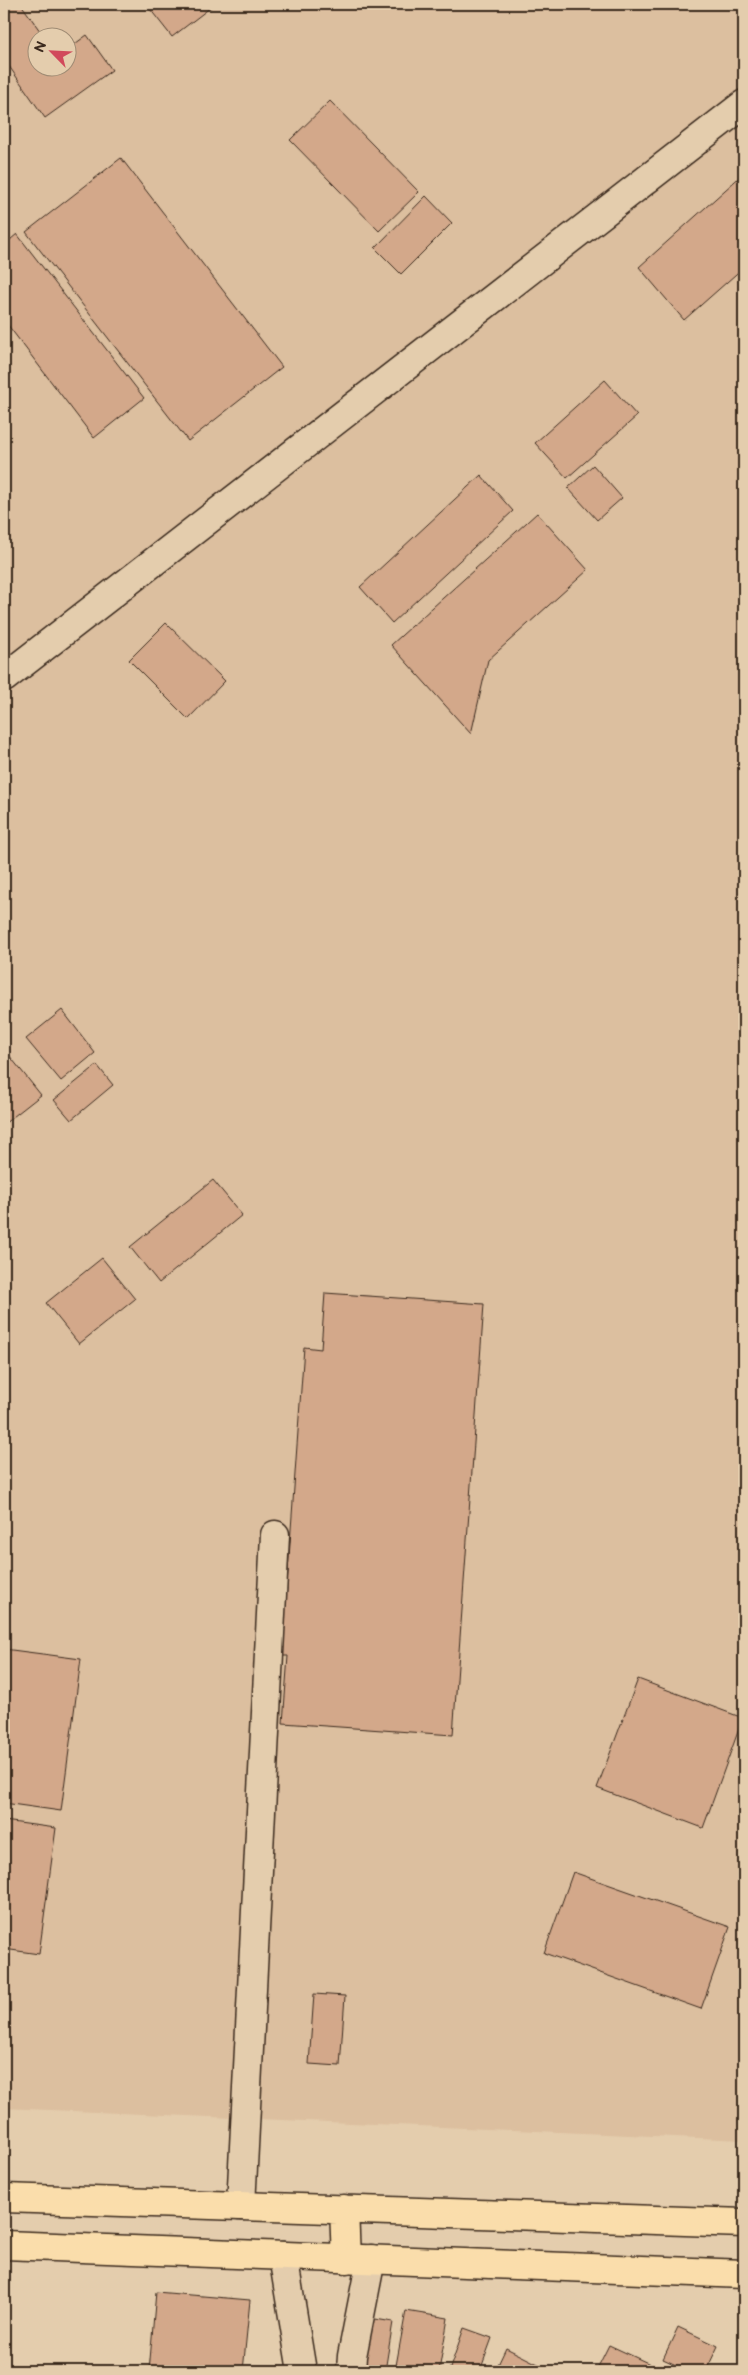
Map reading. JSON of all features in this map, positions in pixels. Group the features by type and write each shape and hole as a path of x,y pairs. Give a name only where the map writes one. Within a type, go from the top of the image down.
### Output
{"main road":[{"path":"4,2198 744,2223"},
{"path":"344,2209 359,2259"},
{"path":"4,2245 744,2274"}],"street":[{"path":"4,678 744,104"},
{"path":"240,2206 275,1535"},
{"path":"283,2256 302,2371"},
{"path":"351,2371 359,2259"}],"shaded area":[{"path":"4,4 744,4 744,2140 4,2108"}],"building":[{"path":"4,4 21,4 38,28 28,28 28,78 78,78 78,42 87,35 112,70 45,118 4,59"},
{"path":"146,4 215,4 172,37"},
{"path":"330,101 419,192 379,231 290,140"},
{"path":"121,158 282,367 188,441 26,232"},
{"path":"744,173 744,267 684,320 639,267"},
{"path":"426,196 452,223 401,274 375,248"},
{"path":"17,234 144,398 94,438 4,320 4,245"},
{"path":"605,380 637,416 567,478 535,443"},
{"path":"593,465 622,498 597,520 568,488"},
{"path":"481,475 513,511 392,623 360,587"},
{"path":"537,513 588,570 488,660 471,734 391,645"},
{"path":"166,623 225,681 188,719 129,660"},
{"path":"62,1010 95,1053 61,1081 26,1039"},
{"path":"4,1049 41,1095 4,1124"},
{"path":"97,1065 113,1085 71,1120 54,1100"},
{"path":"213,1180 242,1215 159,1283 130,1247"},
{"path":"102,1258 135,1299 79,1344 46,1303"},
{"path":"325,1293 484,1304 453,1735 283,1723 288,1656 282,1656 304,1347 321,1349"},
{"path":"4,1649 81,1659 61,1811 4,1803"},
{"path":"638,1679 743,1718 703,1828 597,1788"},
{"path":"4,1821 56,1828 39,1954 4,1949"},
{"path":"573,1872 730,1927 701,2009 544,1953"},
{"path":"314,1994 345,1996 340,2066 309,2064"},
{"path":"156,2292 250,2300 243,2371 149,2371"},
{"path":"406,2311 448,2318 439,2371 395,2371"},
{"path":"346,2314 393,2322 385,2371 337,2362"},
{"path":"678,2327 718,2346 706,2371 689,2371 663,2359"},
{"path":"464,2328 492,2338 480,2371 449,2371"},
{"path":"609,2345 650,2364 646,2371 596,2371"},
{"path":"506,2348 544,2367 542,2371 495,2371"}]}
